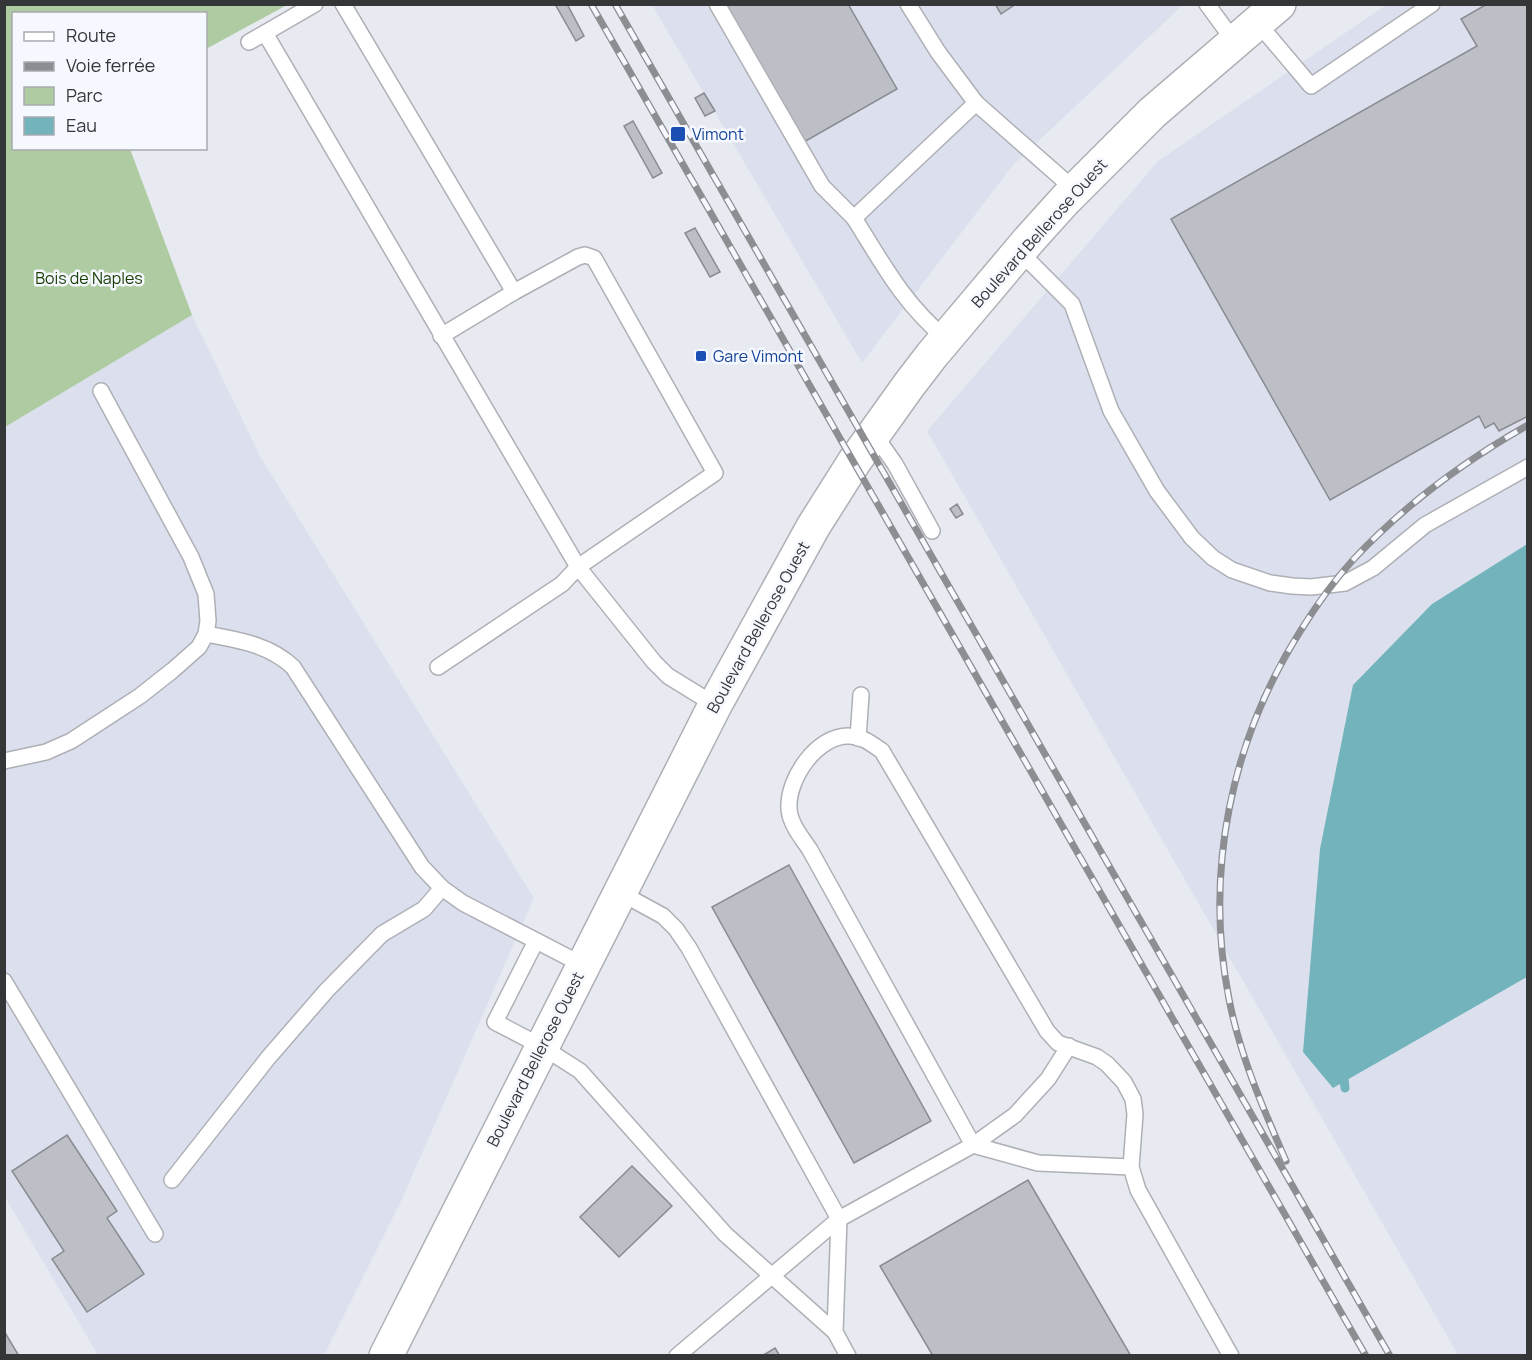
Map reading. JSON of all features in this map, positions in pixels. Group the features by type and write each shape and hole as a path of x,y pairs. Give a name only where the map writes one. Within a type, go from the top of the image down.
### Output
{"street":[{"name":"Boulevard Bellerose Ouest","path":"386,1356 715,705 813,528 874,434 946,339 1019,251 1075,190 1152,113 1257,23"}],"lane":[{"path":"249,42 315,4"},
{"path":"343,4 514,292"},
{"path":"717,4 822,186 854,218 904,297 927,323 946,339"},
{"path":"908,4 938,52 976,103 1075,190"},
{"path":"1207,4 1257,23 1311,86 1432,4"},
{"path":"265,33 578,567 654,662 676,682 715,705"},
{"path":"854,218 976,103"},
{"path":"1019,251 1072,304 1111,411 1175,519 1213,558 1232,570 1270,583 1311,587 1345,583 1373,568 1425,525 1527,467"},
{"path":"438,667 562,584 578,567 715,473 594,258 585,255 578,257 441,336"},
{"path":"4,761 46,752 71,741 140,696 173,670 199,647 206,634 208,621 206,594 191,557 101,391"},
{"path":"874,434 890,456 932,531"},
{"path":"206,634 260,646 275,652 293,667 422,867 442,888 463,903 583,964"},
{"path":"858,738 861,695"},
{"path":"1131,1167 1038,1163 973,1145 793,823 789,811 789,793 796,775 823,744 834,738 849,735 867,740 882,751 1047,1031 1058,1043 1097,1057 1124,1082 1133,1099 1135,1114 1131,1167 1138,1190 1231,1356"},
{"path":"172,1180 268,1058 327,990 382,934 424,909 442,888"},
{"path":"620,892 663,916 676,929 689,948 839,1219 835,1332"},
{"path":"537,941 495,1022 541,1046 580,1071 725,1234 835,1332 848,1356"},
{"path":"4,981 155,1234"},
{"path":"677,1356 839,1219 973,1145 1015,1115 1048,1079 1069,1046"}],"shaded area":[{"path":"652,5 1183,5 1013,165 862,363"},
{"path":"1386,5 1527,5 1527,544 1432,604 1333,1088 1527,977 1527,1355 1458,1355 927,431 1158,161"},
{"path":"192,315 260,456 534,898 402,1199 324,1355 98,1355 5,1197 4,427"}],"green space":[{"name":"Bois de Naples","path":"5,4 287,5 207,48 207,12 12,12 12,150 130,150 192,315 5,427"}],"water":[{"path":"1527,544 1527,977 1333,1088 1303,1052 1320,849 1353,685 1432,604"}],"building":[{"path":"555,4 567,4 584,36 576,41"},
{"path":"725,4 848,4 897,89 804,142"},
{"path":"995,4 1016,4 1001,14"},
{"path":"1487,4 1528,4 1528,416 1499,431 1494,423 1485,428 1479,416 1330,500 1171,219 1477,46 1461,19"},
{"path":"704,93 715,111 705,116 695,98"},
{"path":"633,121 662,173 653,178 624,126"},
{"path":"695,228 720,272 710,277 685,233"},
{"path":"957,504 963,514 956,518 950,509"},
{"path":"789,865 931,1121 854,1163 712,907"},
{"path":"67,1135 117,1211 107,1218 144,1274 87,1312 52,1259 64,1251 12,1171"},
{"path":"632,1166 672,1206 619,1257 580,1217"},
{"path":"1028,1180 1131,1356 933,1356 880,1266"},
{"path":"4,1331 19,1356 4,1356"},
{"path":"775,1348 780,1356 762,1356"}],"waterway":[{"path":"1343,1070 1345,1088"}],"railway":[{"path":"591,4 1366,1356"},
{"path":"615,4 1390,1356"},
{"path":"1286,1161 1239,1041 1229,999 1222,951 1220,903 1222,855 1229,808 1241,761 1257,716 1277,672 1301,630 1345,569 1392,522 1435,486 1480,454 1528,425"}],"place":[{"name":"Vimont","path":"678,134"},
{"name":"Gare Vimont","path":"701,356"}]}
